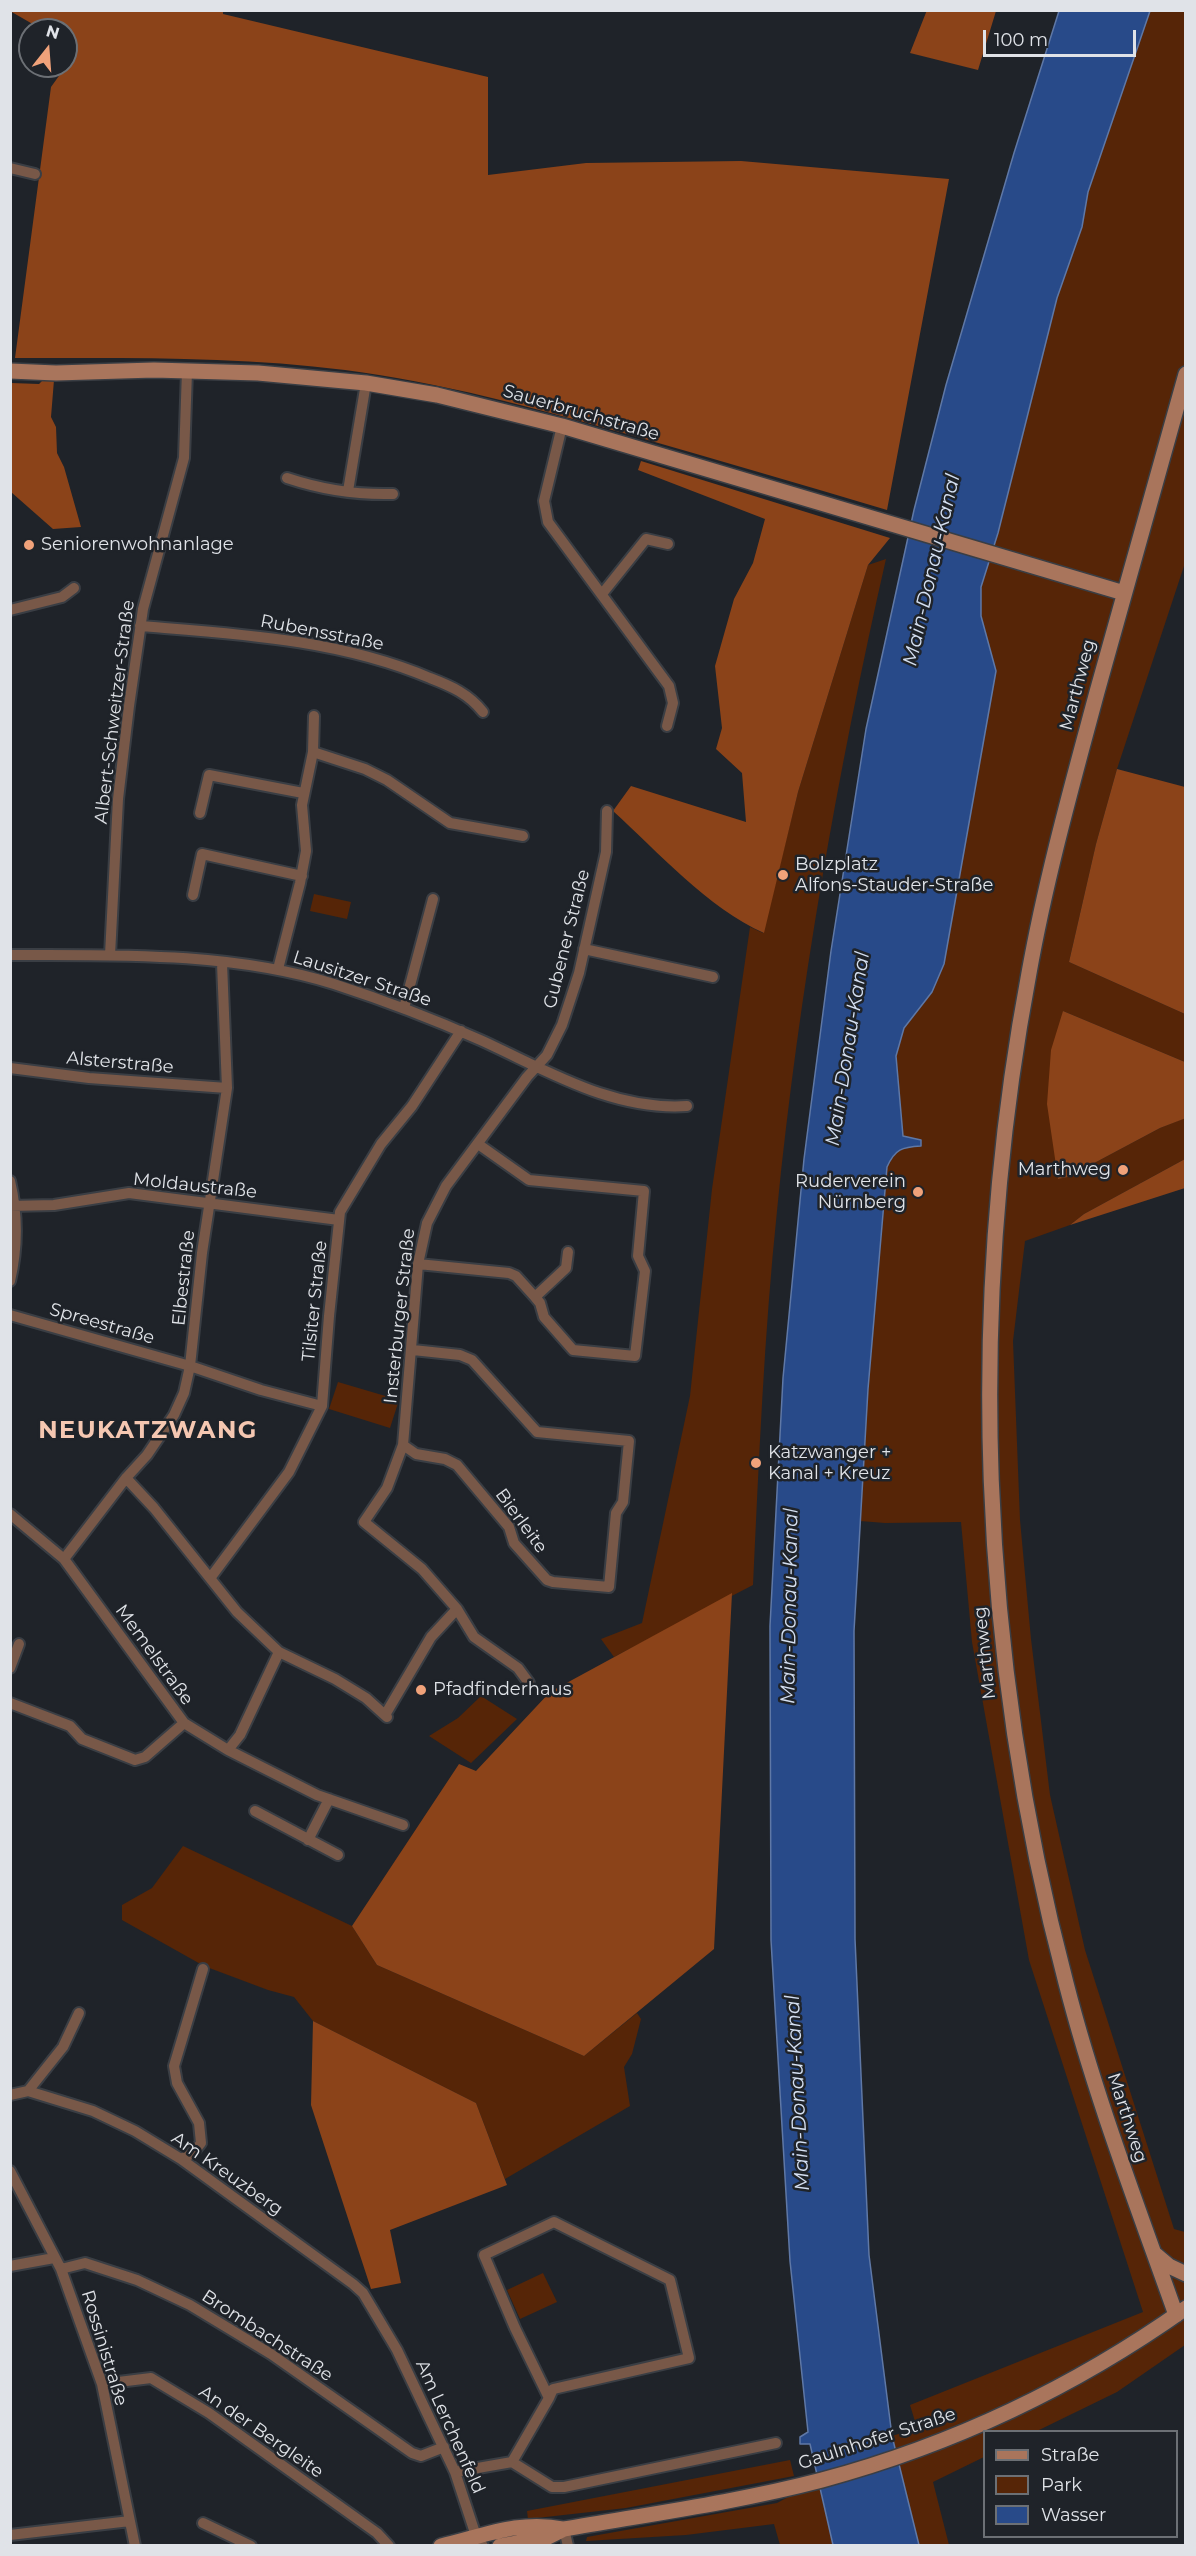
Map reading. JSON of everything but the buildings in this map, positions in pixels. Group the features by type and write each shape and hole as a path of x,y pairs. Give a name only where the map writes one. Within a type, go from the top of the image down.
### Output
{"main road":[{"name":"Sauerbruchstraße","path":"10,371 258,373 366,383 457,400 562,426 1124,593"},
{"name":"Marthweg","path":"1181,2312 1154,2253 1112,2135 1073,2012 1035,1853 1016,1750 1001,1633 992,1514 990,1426 991,1315 995,1228 1005,1127 1016,1049 1048,878 1185,374"},
{"path":"1154,2253 1169,2266 1185,2274"},
{"name":"Gaulnhofer Straße","path":"500,2546 548,2537 564,2529 764,2493 854,2471 931,2445 993,2419 1070,2379 1181,2312"},
{"name":"Gaulnhofer Straße","path":"441,2546 479,2541 494,2530 544,2525 564,2529"}],"street":[{"path":"10,168 34,174"},
{"name":"Albert-Schweitzer-Straße","path":"110,955 112,885 120,780 140,626 184,458 187,371"},
{"path":"348,491 366,383"},
{"path":"562,426 544,501 548,522 669,686 673,703 667,726"},
{"path":"286,478 306,485 373,495 393,494"},
{"path":"602,594 646,539 668,544"},
{"path":"10,610 62,597 74,588"},
{"name":"Rubensstraße","path":"140,626 276,638 379,660 418,673 461,692 475,702 483,712"},
{"path":"278,969 302,876 306,851 303,793 313,752 314,716"},
{"path":"313,752 364,769 387,780 450,823 523,836"},
{"path":"200,813 209,775 303,793"},
{"name":"Gubener Straße","path":"536,1067 547,1055 562,1025 584,949 606,852 608,811"},
{"path":"193,895 202,854 302,876"},
{"path":"404,1008 433,900"},
{"path":"584,949 712,977"},
{"name":"Lausitzer Straße","path":"10,955 110,955 278,969 334,984 404,1008 602,1094 664,1108 687,1107"},
{"name":"Elbestraße","path":"64,1559 126,1478 147,1455 174,1414 184,1393 190,1366 202,1253 227,1088 222,963"},
{"name":"Tilsiter Straße","path":"211,1577 289,1472 322,1406 328,1316 340,1212 381,1144 412,1106 461,1031"},
{"name":"Insterburger Straße","path":"457,1609 422,1569 364,1522 387,1488 403,1445 418,1264 423,1235 438,1199 536,1067"},
{"name":"Alsterstraße","path":"10,1068 89,1078 227,1088"},
{"path":"418,1264 509,1273 516,1276 540,1303 544,1317 573,1350 635,1356 645,1271 638,1256 644,1191 529,1180 478,1144"},
{"path":"10,1181 16,1255 10,1281"},
{"name":"Moldaustraße","path":"13,1205 54,1205 129,1193 339,1220"},
{"path":"535,1297 566,1268 568,1252"},
{"name":"Spreestraße","path":"10,1315 322,1406"},
{"name":"Bierleite","path":"403,1445 416,1454 445,1459 457,1465 509,1527 514,1543 541,1575 553,1582 609,1587 616,1513 623,1502 629,1442 537,1432 472,1360 460,1355 412,1350"},
{"path":"126,1478 211,1577 237,1612 279,1652 366,1698 386,1716 431,1637 457,1609 474,1637 518,1668 529,1683"},
{"name":"Memelstraße","path":"10,1515 64,1559 184,1724 228,1750 317,1795 403,1825"},
{"path":"10,1668 19,1644"},
{"path":"228,1750 240,1735 279,1652"},
{"path":"10,1703 70,1726 82,1739 135,1760 145,1757 184,1724"},
{"path":"308,1840 329,1799"},
{"path":"255,1811 338,1856"},
{"path":"181,2159 193,2153 201,2143 199,2123 177,2082 174,2066 203,1969"},
{"path":"10,2096 28,2091 63,2047 79,2013"},
{"name":"Am Kreuzberg","path":"28,2091 93,2111 135,2131 181,2159 353,2284 363,2293 381,2324"},
{"name":"Rossinistraße","path":"10,2171 61,2269 102,2384 135,2546"},
{"path":"512,2462 549,2398 553,2389 689,2358 670,2280 554,2222 484,2255 514,2328 549,2398"},
{"path":"10,2266 54,2258"},
{"name":"Brombachstraße","path":"61,2269 85,2263 137,2280 190,2305 271,2354 412,2453 422,2456 444,2447"},
{"name":"Am Lerchenfeld","path":"381,2324 397,2350 444,2447 479,2541"},
{"name":"An der Bergleite","path":"102,2384 152,2378 210,2413 377,2533 390,2546"},
{"path":"455,2472 512,2462 552,2487 564,2487 776,2443"},
{"path":"10,2535 130,2521"},
{"path":"204,2523 250,2546"},
{"path":"564,2529 568,2546"}],"green space":[{"path":"1150,11 1185,11 1185,563 1117,769 1096,844 1069,962 1185,1014 1185,1062 1063,1011 1058,1179 1068,1177 1160,1128 1185,1118 1185,1159 1084,1214 1070,1225 1025,1241 1013,1341 1020,1520 1031,1639 1050,1795 1085,1950 1174,2229 1185,2232 1185,2345 1117,2392 1039,2430 983,2430 983,2457 933,2482 949,2545 919,2545 892,2436 917,2428 910,2405 1143,2312 1029,1960 972,1642 961,1522 860,1521 868,1389 887,1167 896,1153 908,1147 920,1146 921,1141 903,1136 896,1056 904,1028 932,992 996,671 981,616 981,587 998,533 1057,298 1082,227 1088,192"},
{"path":"886,559 851,721 821,883 796,1047 769,1304 753,1585 614,1657 601,1639 642,1623 690,1396 712,1189 750,927 763,933 798,792 868,565"},
{"path":"314,894 351,902 347,919 310,911"},
{"path":"338,1382 399,1400 390,1428 329,1409"},
{"path":"481,1696 517,1719 471,1763 429,1736 458,1718"},
{"path":"183,1846 352,1926 377,1965 584,2056 637,2013 641,2019 632,2054 624,2067 630,2106 505,2179 476,2103 313,2021 294,1997 268,1990 204,1966 122,1920 122,1905 152,1888"},
{"path":"543,2273 557,2302 520,2319 507,2290"},
{"path":"790,2460 794,2476 626,2508 528,2519 527,2511"},
{"path":"818,2481 833,2545 780,2545 774,2524 686,2535 586,2541 587,2537 777,2503"}],"shaded area":[{"path":"927,10 996,11 978,70 910,53"},
{"path":"10,11 223,11 223,14 488,77 488,175 586,163 741,161 949,179 887,510 557,415 416,381 345,370 262,362 139,358 15,358 51,87 57,78 78,78 78,18 22,18"},
{"path":"54,380 51,417 56,427 57,453 64,467 81,527 53,529 11,492 11,383 39,384 42,381"},
{"path":"641,461 890,538 868,565 798,792 764,933 743,922 703,894 613,811 631,786 746,822 742,773 716,749 722,728 715,666 734,599 753,563 765,519 638,470"},
{"path":"1117,769 1185,787 1185,1014 1069,962 1096,844"},
{"path":"1063,1011 1185,1062 1186,1118 1160,1128 1068,1177 1058,1179 1047,1104 1051,1050"},
{"path":"1185,1159 1185,1188 1070,1225 1084,1214"},
{"path":"732,1593 714,1949 584,2056 377,1965 352,1926 459,1764 476,1771 550,1692"},
{"path":"313,2021 476,2103 507,2185 390,2230 401,2283 371,2289 311,2105"}],"water":[{"name":"Main-Donau-Kanal","path":"1059,11 1150,11 1088,192 1082,227 1057,298 998,533 981,587 981,616 996,671 944,964 932,992 904,1028 896,1056 903,1136 921,1140 921,1146 900,1150 893,1156 887,1167 868,1389 854,1631 855,1939 869,2255 892,2436 919,2545 833,2545 810,2444 800,2444 800,2437 808,2432 790,2261 771,1940 770,1626 783,1378 804,1159 831,951 866,729 914,510 946,385 1014,153"}],"place":[{"name":"Seniorenwohnanlage","path":"29,545"},
{"name":"Bolzplatz Alfons-Stauder-Straße","path":"783,875"},
{"name":"Marthweg","path":"1123,1170"},
{"name":"Ruderverein Nürnberg","path":"918,1192"},
{"name":"Katzwanger + Kanal + Kreuz","path":"756,1463"},
{"name":"Pfadfinderhaus","path":"421,1690"}],"district":[{"name":"NEUKATZWANG","path":"148,1431"}]}
